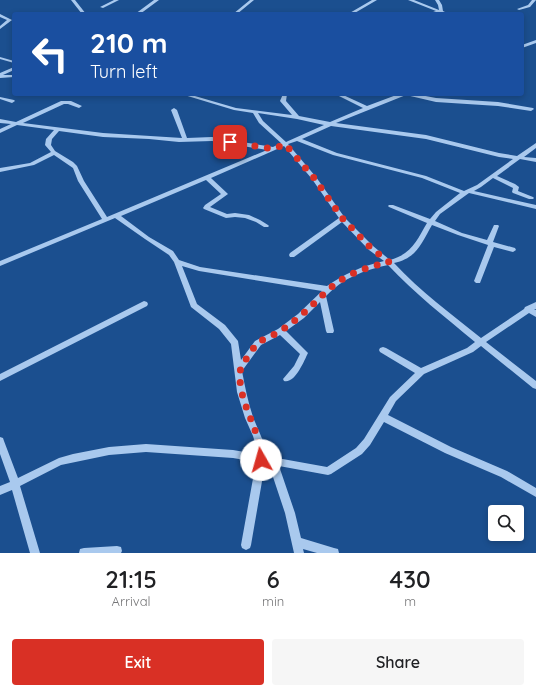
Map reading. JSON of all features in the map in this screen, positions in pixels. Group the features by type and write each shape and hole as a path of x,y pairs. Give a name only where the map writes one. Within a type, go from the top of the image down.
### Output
{"street":[{"path":"73,0 82,12"},
{"path":"102,7 117,0"},
{"path":"140,12 157,0"},
{"path":"237,12 252,0"},
{"path":"354,12 375,0"},
{"path":"410,0 441,11"},
{"path":"437,0 441,11"},
{"path":"518,9 529,6 534,0"},
{"path":"437,12 441,11"},
{"path":"0,15 10,20 0,28"},
{"path":"524,46 536,41"},
{"path":"524,42 530,44"},
{"path":"0,58 12,61"},
{"path":"0,76 12,69"},
{"path":"0,76 12,76"},
{"path":"189,96 228,108 298,117 330,124 432,138 517,158 536,160"},
{"path":"284,96 283,101 298,117"},
{"path":"341,96 367,108"},
{"path":"0,264 207,178 367,108 399,96"},
{"path":"417,96 436,100 498,104 531,109"},
{"path":"0,98 12,101"},
{"path":"0,131 66,101 79,106"},
{"path":"174,110 185,140"},
{"path":"254,111 261,122 285,144 314,178 343,219 371,248 389,262 404,278 426,297 536,386"},
{"path":"0,121 18,122 57,129 121,137 149,137 185,140 212,139 274,149"},
{"path":"57,129 49,139 48,145 54,153 76,167 81,182 106,220"},
{"path":"298,139 342,157 424,177 465,192 536,207"},
{"path":"239,370 258,343 281,330 301,316 325,292 346,277 365,268 398,260 414,250 438,213 465,192 494,176 536,145"},
{"path":"0,170 32,164 54,153"},
{"path":"494,176 516,187 516,192 531,198"},
{"path":"207,178 226,194 206,208 226,216 230,214 261,222 266,226"},
{"path":"391,206 460,234 513,250"},
{"path":"116,216 147,238 166,249 177,262 194,305 222,327 235,343 241,392 261,449 261,460 246,545"},
{"path":"292,255 343,219"},
{"path":"478,281 496,226"},
{"path":"177,262 199,269 325,292"},
{"path":"325,292 330,331"},
{"path":"0,378 144,304"},
{"path":"0,491 59,462 109,451 146,448 233,454 328,471 359,451 367,442 393,399 421,372 470,350 492,332 532,307 536,314"},
{"path":"281,330 304,353 297,368 287,379"},
{"path":"384,350 421,372"},
{"path":"382,417 448,450 504,474 536,493"},
{"path":"0,441 15,483 35,553"},
{"path":"273,462 284,491 299,553"},
{"path":"297,542 334,553"},
{"path":"84,553 118,551"}],"route":[{"path":"230,142 274,149 285,144 314,178 343,219 371,248 389,262 365,268 346,277 328,289 301,316 281,330 258,343 239,370 241,392 261,449 261,460"}]}
